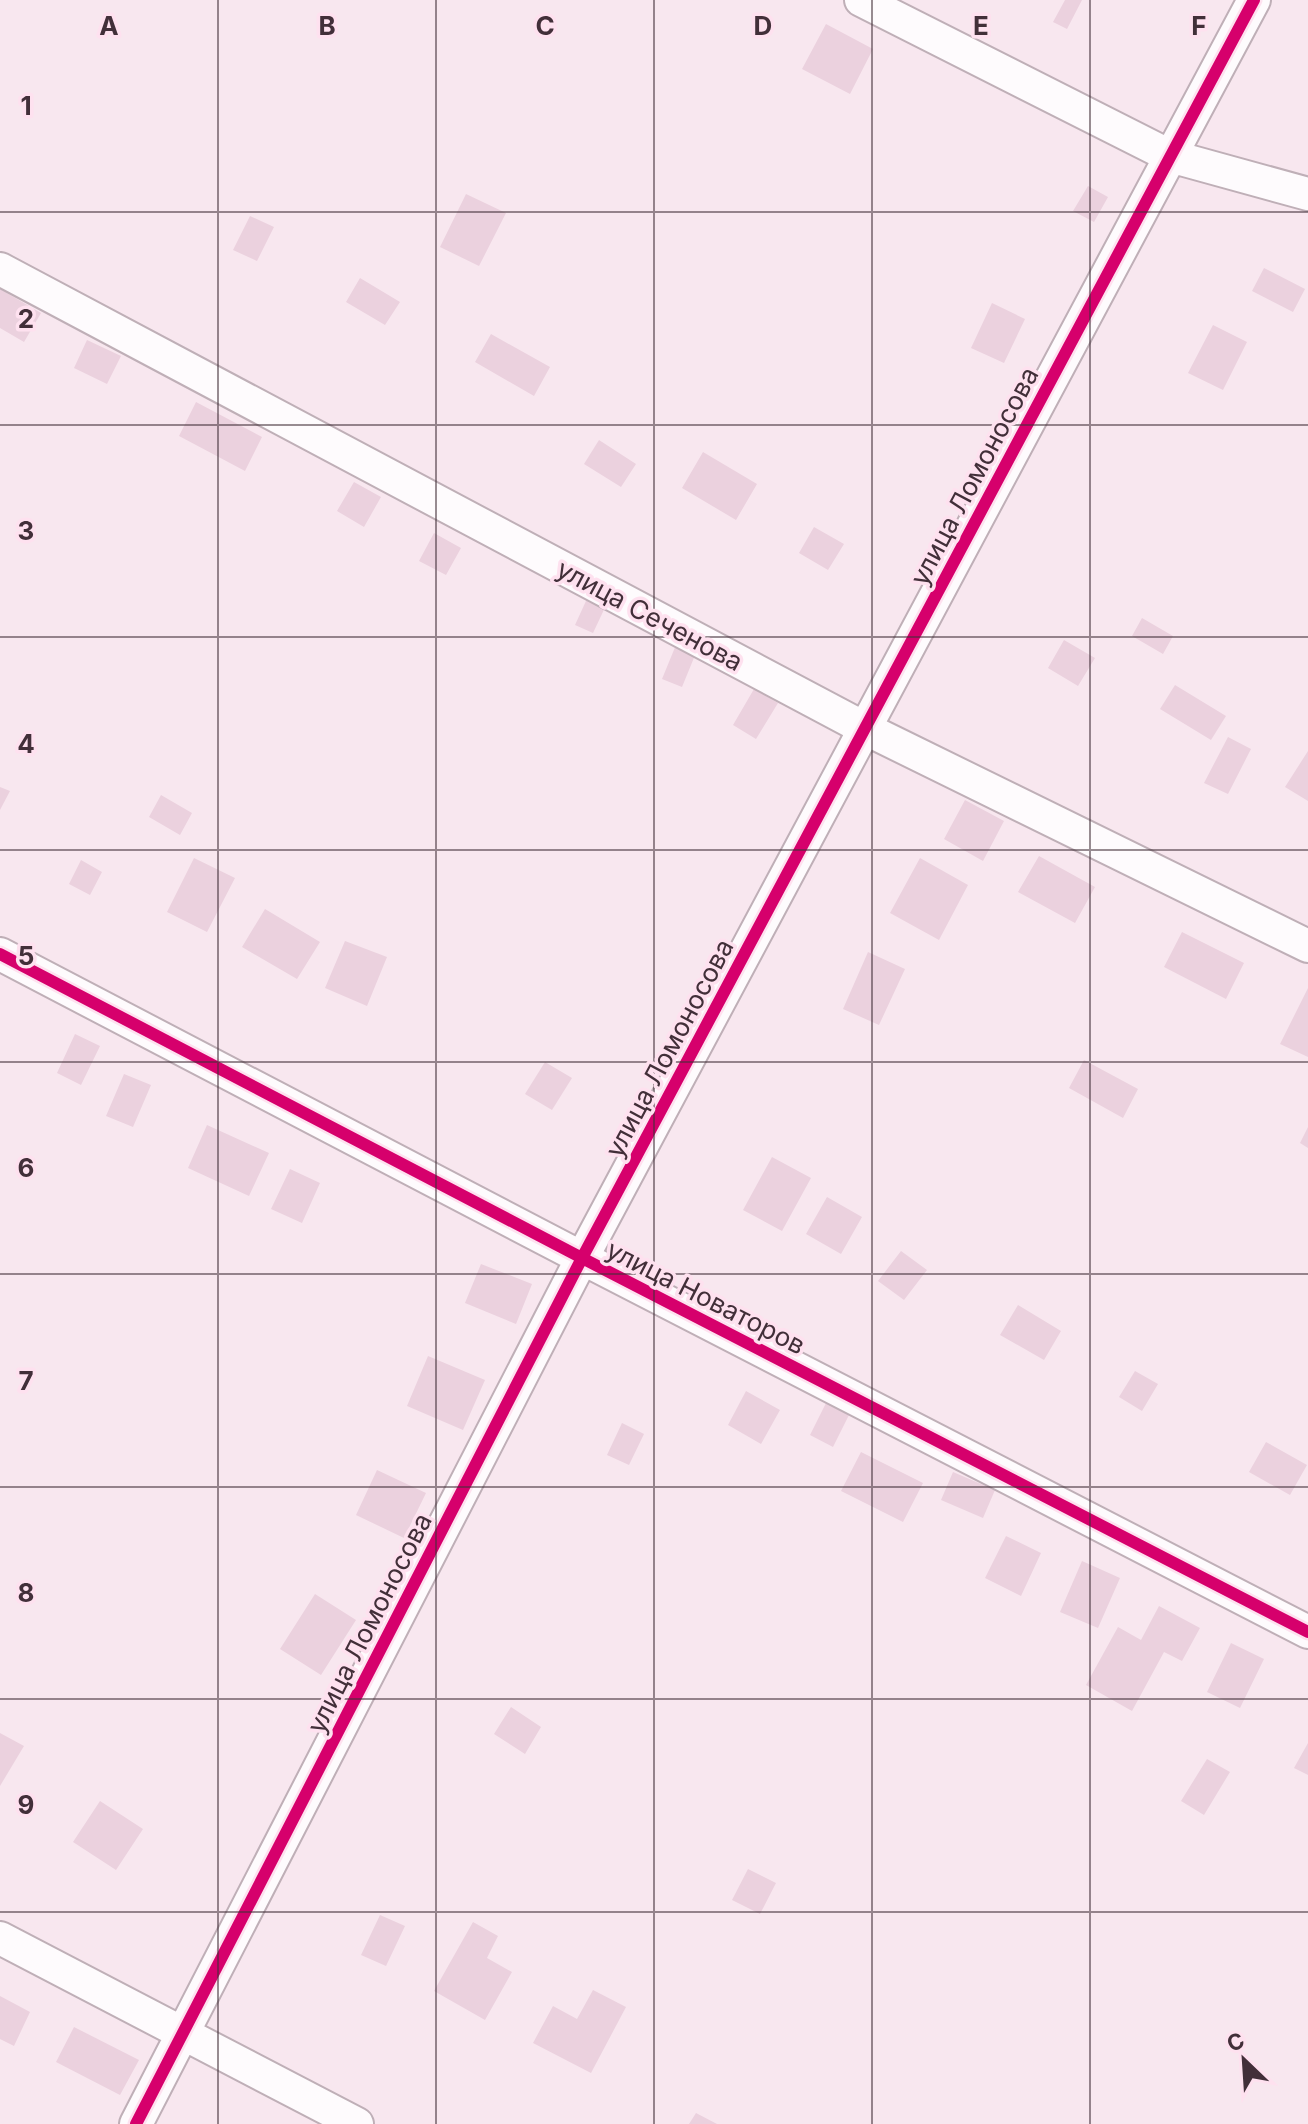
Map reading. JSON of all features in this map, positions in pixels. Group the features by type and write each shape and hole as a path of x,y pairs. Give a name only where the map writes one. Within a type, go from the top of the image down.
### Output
{"street":[{"path":"861,0 1170,156 1308,194"},
{"name":"улица Ломоносова","path":"136,2124 582,1258 1254,0"},
{"name":"улица Сеченова","path":"0,269 864,728 1308,946"},
{"name":"улица Новаторов","path":"0,954 1308,1632"},
{"path":"0,1938 357,2124"}],"building":[{"path":"1065,0 1082,0 1067,29 1053,22"},
{"path":"826,24 873,49 850,94 802,69"},
{"path":"1088,186 1108,197 1094,222 1073,211"},
{"path":"466,194 506,213 479,266 440,247"},
{"path":"250,216 274,227 257,261 233,250"},
{"path":"1264,268 1305,289 1293,312 1252,291"},
{"path":"360,278 400,302 385,325 346,302"},
{"path":"0,289 41,313 24,342 0,328"},
{"path":"992,303 1025,319 1004,363 971,348"},
{"path":"1213,325 1247,342 1223,390 1188,373"},
{"path":"491,334 550,367 534,396 475,362"},
{"path":"87,340 121,356 107,384 74,368"},
{"path":"196,402 262,437 245,471 179,436"},
{"path":"599,440 636,464 621,487 584,464"},
{"path":"703,452 757,484 736,520 682,488"},
{"path":"354,482 381,497 364,527 337,511"},
{"path":"814,527 844,544 828,570 799,553"},
{"path":"434,533 461,548 446,575 419,561"},
{"path":"591,590 609,599 593,633 575,625"},
{"path":"1142,618 1173,636 1163,654 1132,636"},
{"path":"678,640 698,648 682,687 662,679"},
{"path":"1064,640 1095,658 1078,686 1048,668"},
{"path":"1175,685 1226,716 1211,740 1160,709"},
{"path":"754,689 778,703 756,739 733,725"},
{"path":"1228,737 1251,749 1228,794 1204,783"},
{"path":"1308,751 1308,801 1285,787"},
{"path":"0,787 10,791 0,810"},
{"path":"161,795 192,813 180,835 149,817"},
{"path":"965,800 1004,821 983,861 944,839"},
{"path":"1039,856 1095,887 1075,923 1018,892"},
{"path":"194,858 235,878 207,932 167,912"},
{"path":"920,858 968,885 939,940 890,913"},
{"path":"81,860 102,872 90,895 69,884"},
{"path":"265,909 320,942 297,979 242,947"},
{"path":"1182,932 1244,963 1226,999 1164,967"},
{"path":"345,941 387,957 367,1006 325,988"},
{"path":"868,952 905,969 879,1025 843,1009"},
{"path":"1308,988 1308,1057 1280,1044"},
{"path":"75,1034 100,1046 81,1085 57,1073"},
{"path":"1084,1060 1138,1089 1123,1118 1069,1088"},
{"path":"545,1062 572,1078 552,1110 525,1094"},
{"path":"124,1074 151,1085 133,1127 106,1116"},
{"path":"207,1125 269,1153 249,1196 188,1168"},
{"path":"1308,1127 1308,1148 1300,1143"},
{"path":"772,1157 811,1178 782,1231 743,1210"},
{"path":"290,1169 320,1183 302,1223 271,1209"},
{"path":"827,1197 862,1217 841,1254 806,1234"},
{"path":"901,1251 927,1270 904,1300 878,1281"},
{"path":"481,1264 532,1284 516,1324 465,1303"},
{"path":"1018,1305 1061,1331 1044,1360 1000,1335"},
{"path":"428,1356 485,1380 463,1430 407,1406"},
{"path":"1135,1371 1158,1384 1142,1411 1119,1397"},
{"path":"746,1391 780,1410 761,1444 728,1425"},
{"path":"828,1399 851,1411 833,1447 810,1435"},
{"path":"622,1423 644,1434 629,1465 607,1455"},
{"path":"1266,1442 1307,1465 1290,1495 1249,1472"},
{"path":"861,1452 923,1483 903,1522 841,1491"},
{"path":"377,1470 426,1493 404,1538 356,1515"},
{"path":"953,1472 995,1490 983,1518 941,1500"},
{"path":"1006,1536 1041,1553 1021,1596 985,1578"},
{"path":"1082,1561 1120,1578 1098,1628 1060,1612"},
{"path":"315,1594 356,1620 321,1675 280,1649"},
{"path":"1159,1606 1200,1628 1182,1661 1164,1652 1132,1711 1086,1685 1118,1627 1141,1640"},
{"path":"1231,1643 1264,1659 1240,1708 1207,1692"},
{"path":"511,1707 541,1727 525,1754 494,1734"},
{"path":"0,1733 24,1746 0,1786"},
{"path":"1308,1743 1308,1775 1294,1768"},
{"path":"1207,1759 1230,1772 1204,1815 1181,1801"},
{"path":"100,1801 143,1829 116,1870 73,1842"},
{"path":"748,1869 776,1883 760,1914 732,1900"},
{"path":"380,1915 405,1926 386,1966 361,1955"},
{"path":"473,1922 498,1936 487,1958 512,1972 485,2020 434,1991"},
{"path":"593,1990 626,2007 591,2073 533,2043 553,2006 577,2019"},
{"path":"0,1996 30,2012 14,2046 0,2039"},
{"path":"74,2027 139,2060 120,2095 56,2062"},
{"path":"696,2113 717,2124 689,2124"}],"cycle path":[{"path":"136,2124 582,1258 1254,0"},
{"path":"0,954 1308,1632"}]}
